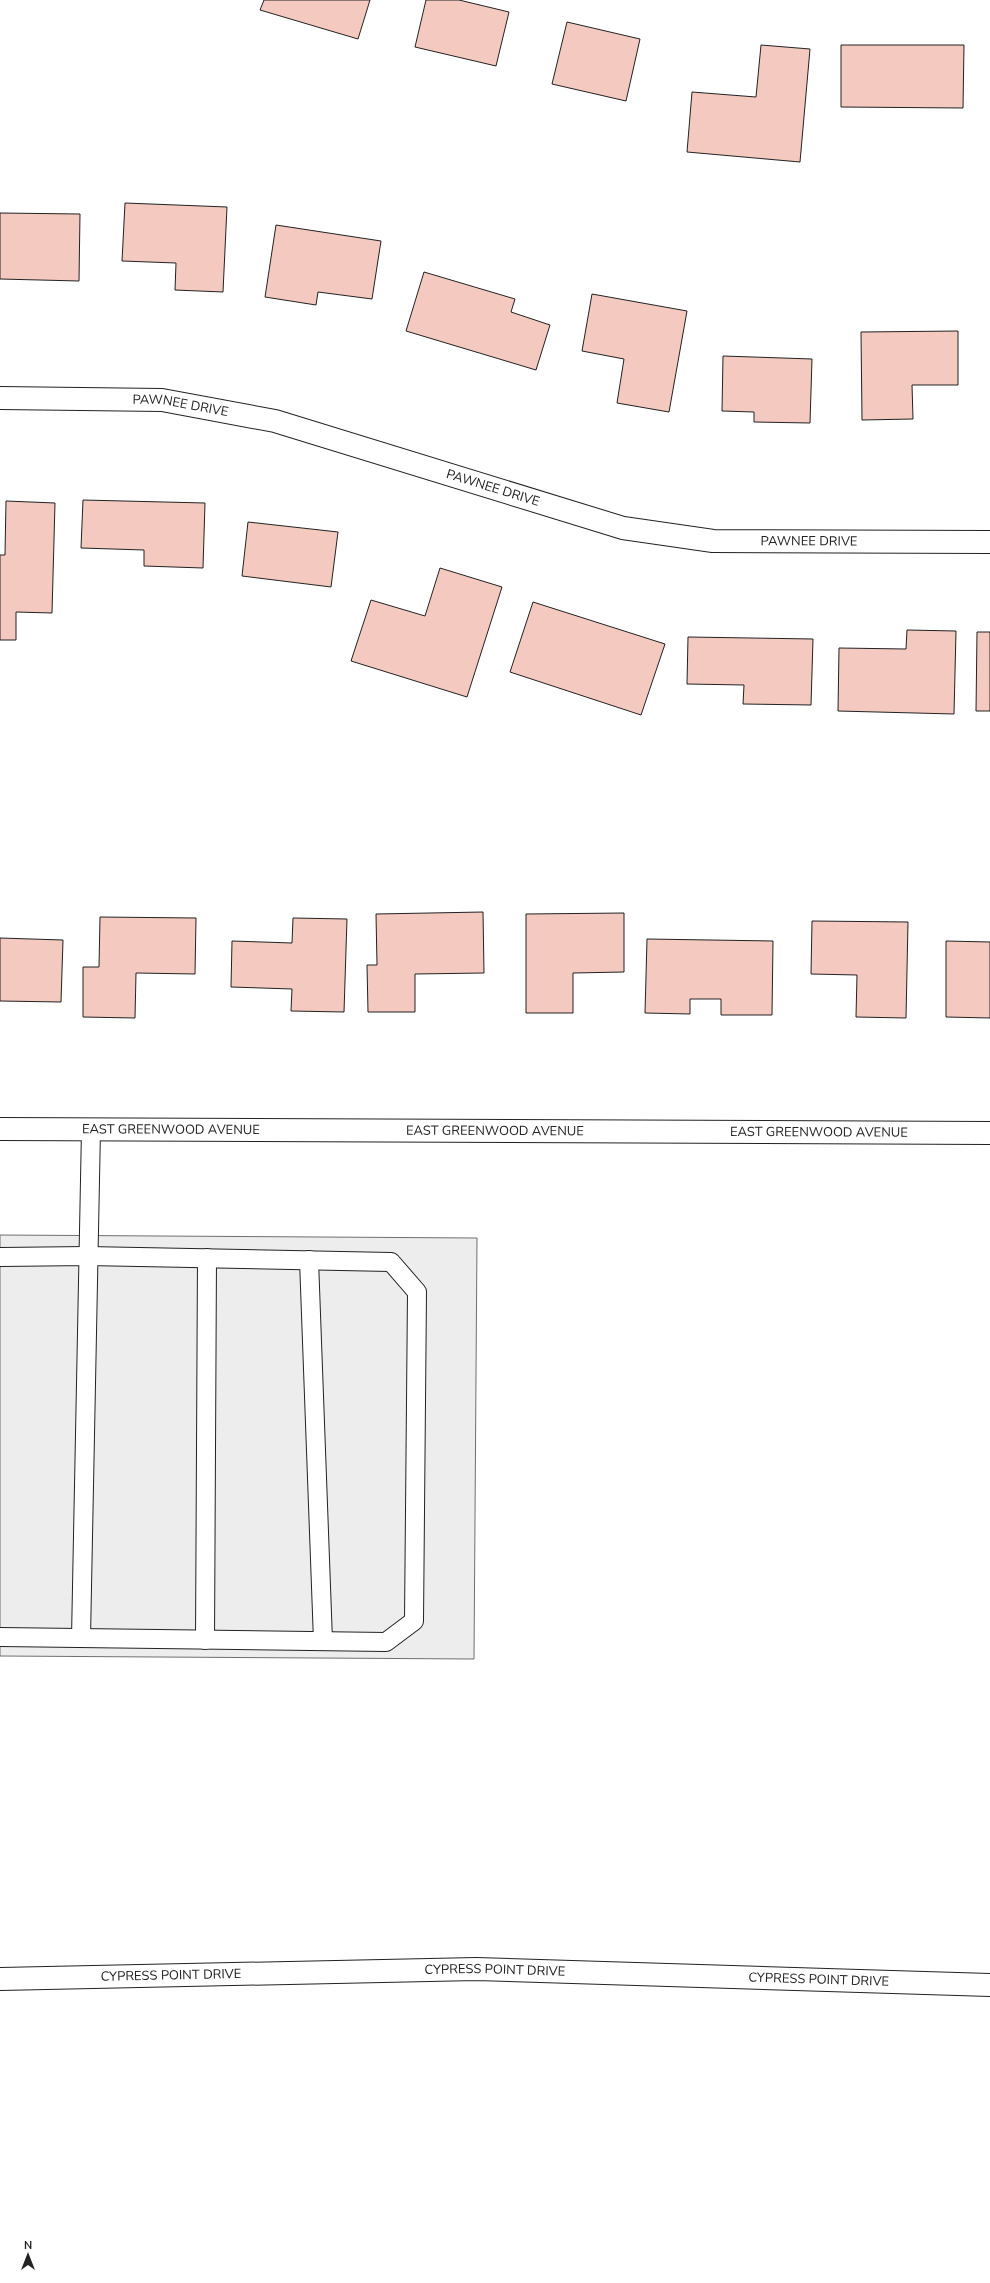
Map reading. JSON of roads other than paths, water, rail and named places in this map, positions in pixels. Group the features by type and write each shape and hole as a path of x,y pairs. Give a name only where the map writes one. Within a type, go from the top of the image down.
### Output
{"street":[{"name":"PAWNEE DRIVE","path":"0,398 162,400 275,421 623,528 713,541 990,542"},
{"name":"EAST GREENWOOD AVENUE","path":"0,1129 990,1132"},
{"name":"CYPRESS POINT DRIVE","path":"0,1979 476,1969 990,1985"}],"lane":[{"path":"81,1638 87,1256 91,1129"},
{"path":"0,1257 87,1256 390,1262 417,1292 414,1621 386,1642 0,1637"},
{"path":"205,1640 207,1258"},
{"path":"309,1260 323,1641"}]}
